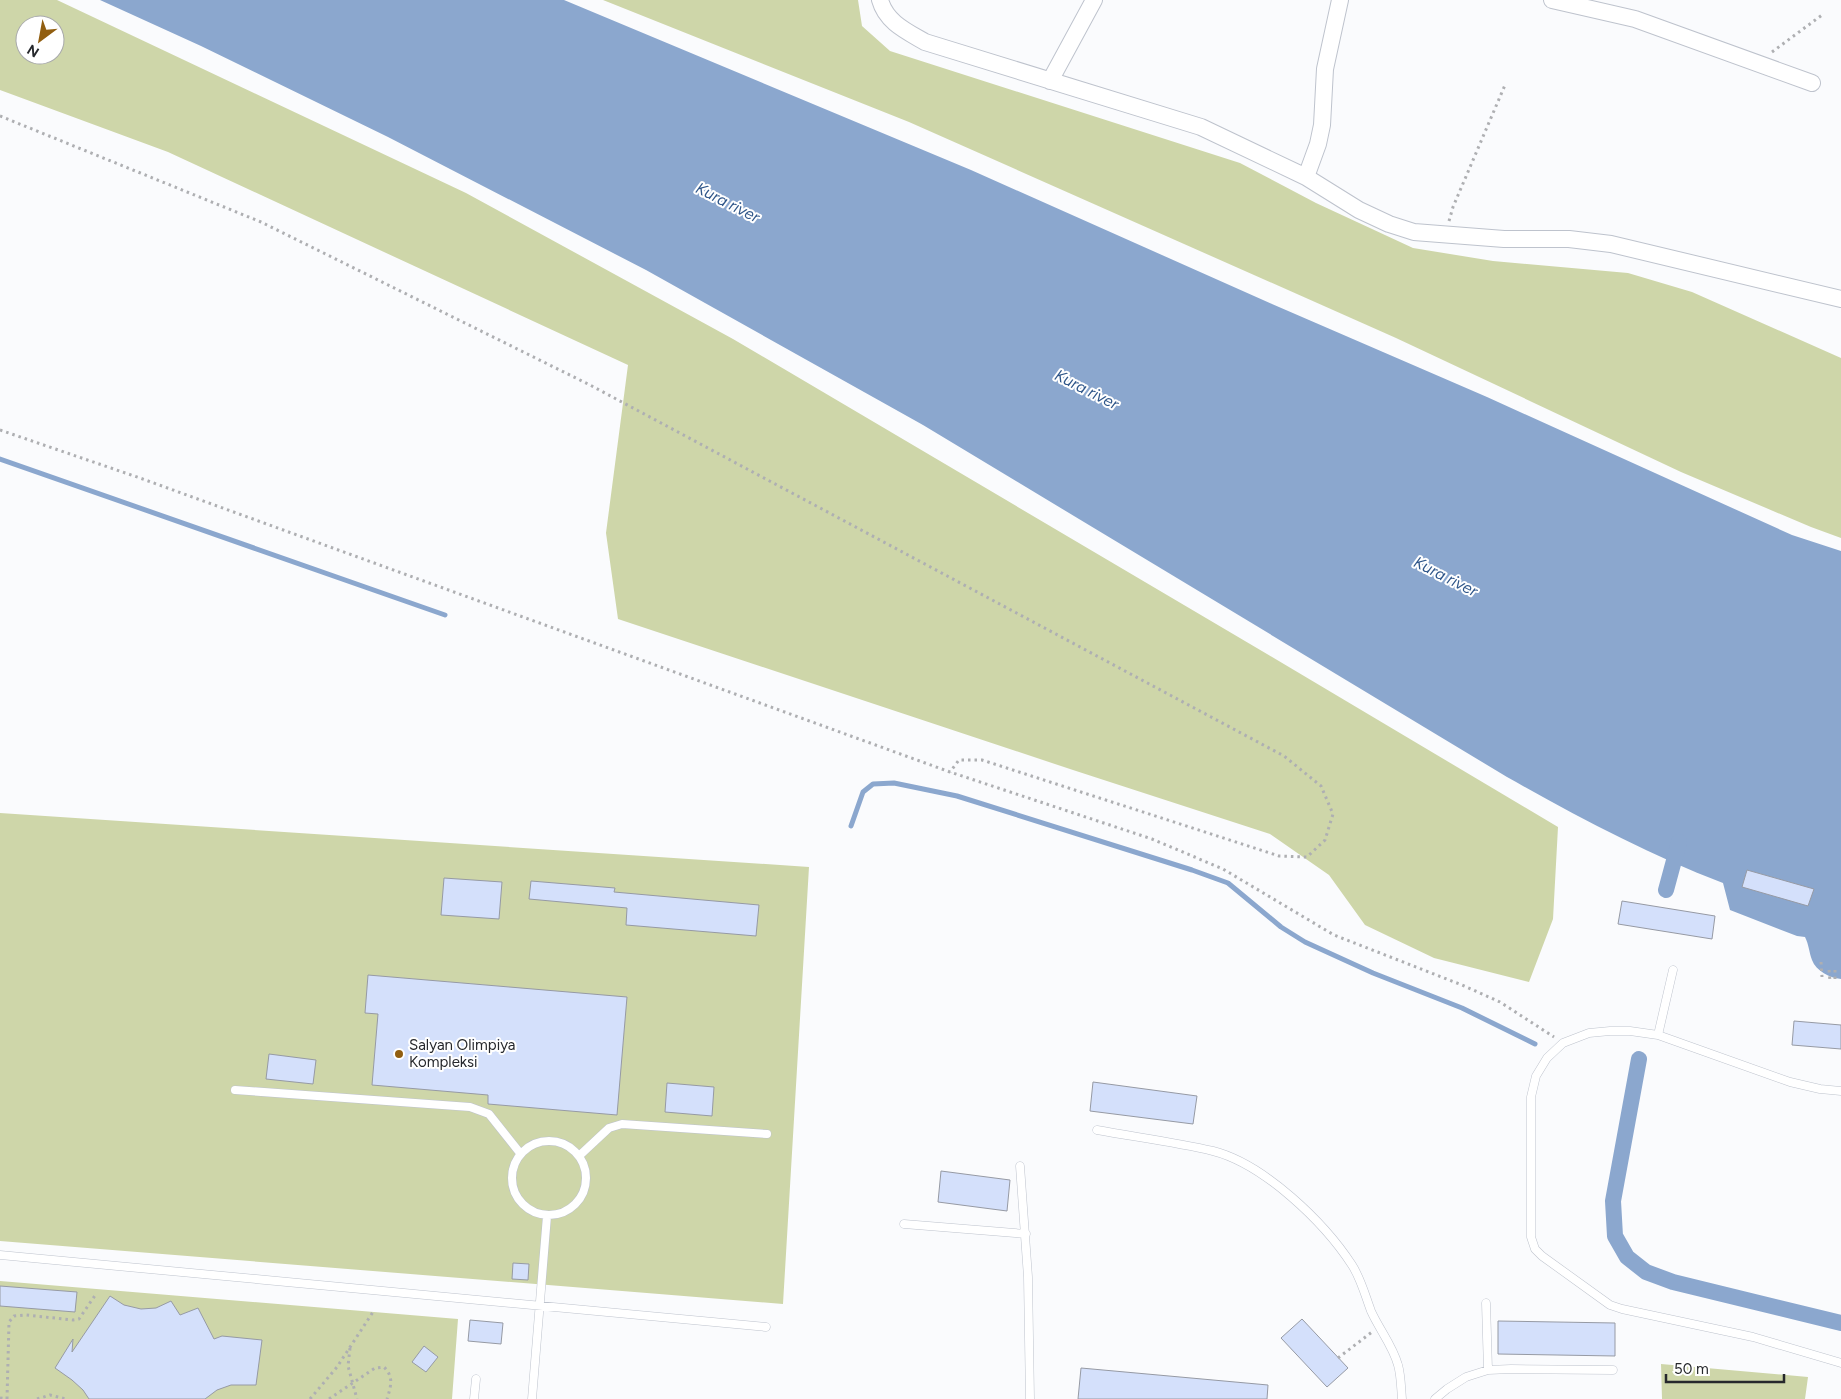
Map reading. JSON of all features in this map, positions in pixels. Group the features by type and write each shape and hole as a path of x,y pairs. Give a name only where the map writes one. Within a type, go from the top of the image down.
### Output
{"street":[{"path":"880,0 883,11 896,25 925,42 1201,127 1306,177 1359,210 1389,224 1414,232 1504,239 1568,239 1611,244 1841,299"},
{"path":"1050,80 1094,0"},
{"path":"1306,177 1318,144 1322,125 1325,69 1340,0"},
{"path":"1552,0 1635,19 1812,83"}],"lane":[{"path":"1658,1035 1673,970"},
{"path":"1841,1091 1820,1089 1790,1082 1658,1035 1630,1031 1610,1031 1589,1033 1563,1043 1547,1058 1536,1076 1531,1097 1531,1237 1535,1249 1542,1256 1610,1305 1754,1337 1841,1363"},
{"path":"235,1090 470,1107 489,1114 520,1153"},
{"path":"580,1156 609,1128 622,1124 767,1134"},
{"path":"1097,1130 1214,1151 1241,1162 1271,1180 1331,1236 1353,1266 1363,1286 1378,1327 1392,1350 1398,1365 1402,1399"},
{"path":"551,1140 572,1148 580,1156 585,1167 587,1179 579,1202 570,1210 547,1216 535,1213 525,1207 517,1198 511,1175 514,1163 520,1153 529,1146 540,1141 551,1140"},
{"path":"1020,1166 1026,1234 1031,1355 1030,1399"},
{"path":"532,1399 547,1216"},
{"path":"904,1224 1026,1234"},
{"path":"0,1255 766,1327"},
{"path":"1486,1303 1488,1370"},
{"path":"1436,1399 1447,1389 1466,1377 1488,1370 1613,1370"},
{"path":"474,1399 476,1379"}],"path":[{"path":"1757,63 1822,15"},
{"path":"1448,234 1453,207 1505,85"},
{"path":"0,116 260,222 590,384 1284,756 1321,786 1332,814 1325,840 1307,857 1279,856 982,760 959,760 950,772"},
{"path":"0,430 140,478 950,772 1152,839 1223,869 1334,935 1462,985 1500,1002 1563,1043"},
{"path":"1821,962 1822,977"},
{"path":"1829,970 1833,981 1835,970"},
{"path":"0,1398 7,1399 10,1322 14,1316 26,1314 73,1320 79,1319 96,1294"},
{"path":"310,1399 337,1367 373,1312"},
{"path":"1338,1358 1378,1327"},
{"path":"351,1346 348,1366 357,1399"},
{"path":"329,1399 375,1368 384,1367 390,1372 392,1385 387,1399"},
{"path":"37,1399 50,1395 66,1399"}],"green space":[{"path":"0,0 57,0 466,193 733,339 1558,827 1553,919 1529,982 1434,958 1365,925 1329,875 1270,834 618,619 606,533 628,365 168,152 0,90"},
{"path":"603,0 858,0 862,26 890,51 1240,163 1316,203 1413,248 1493,261 1628,273 1692,292 1841,358 1841,538 1681,472 1396,338 909,122"},
{"name":"Salyan Olimpiya Kompleksi","path":"0,813 809,867 783,1304 0,1241"},
{"path":"0,1281 458,1319 452,1399 0,1399"},
{"path":"1661,1364 1808,1377 1805,1399 1662,1399"}],"water":[{"name":"Kura river","path":"100,0 564,0 971,170 1487,397 1792,535 1841,551 1841,979 1820,971 1814,964 1805,937 1797,936 1730,910 1723,883 1667,860 1613,834 1507,777 923,425 646,270 388,137 201,46"}],"building":[{"path":"1747,870 1814,889 1808,906 1742,887"},
{"path":"444,878 502,882 499,919 441,915"},
{"path":"531,881 615,888 614,892 759,905 756,936 626,925 627,908 529,899"},
{"path":"1622,901 1715,916 1712,939 1618,924"},
{"path":"368,975 627,997 617,1115 488,1104 488,1095 372,1085 378,1014 365,1013"},
{"path":"1794,1021 1841,1025 1841,1049 1792,1045"},
{"path":"269,1054 316,1060 313,1084 266,1079"},
{"path":"1093,1082 1197,1096 1193,1124 1090,1111"},
{"path":"667,1083 714,1087 712,1116 665,1112"},
{"path":"941,1171 1010,1180 1007,1211 938,1202"},
{"path":"513,1263 529,1264 528,1280 512,1279"},
{"path":"0,1286 77,1292 75,1312 0,1306"},
{"path":"110,1296 124,1305 141,1309 156,1308 171,1301 180,1315 198,1308 214,1339 222,1336 262,1340 256,1385 231,1385 217,1390 205,1399 89,1399 83,1390 55,1368 73,1339 72,1352"},
{"path":"1302,1319 1348,1368 1327,1387 1281,1338"},
{"path":"470,1320 503,1323 501,1344 468,1341"},
{"path":"1498,1321 1615,1323 1615,1356 1498,1354"},
{"path":"424,1346 438,1357 426,1372 412,1362"},
{"path":"1081,1368 1268,1385 1267,1399 1078,1399"}],"waterway":[{"path":"0,459 445,615"},
{"path":"851,826 863,792 873,784 894,783 957,796 1192,870 1228,883 1281,927 1305,942 1373,973 1462,1008 1535,1044"},
{"path":"1666,890 1679,842"},
{"path":"1639,1059 1613,1201 1615,1236 1627,1257 1646,1272 1673,1282 1841,1323"}],"place":[{"name":"Salyan Olimpiya Kompleksi","path":"399,1054"}]}
